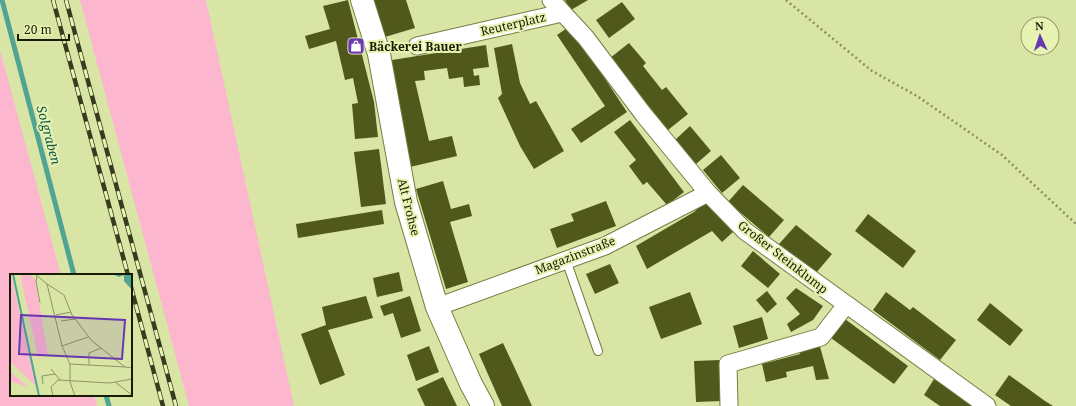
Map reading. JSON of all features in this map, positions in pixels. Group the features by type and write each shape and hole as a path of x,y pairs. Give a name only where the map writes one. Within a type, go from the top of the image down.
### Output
{"street":[{"name":"Alt Frohse","path":"362,0 379,54 406,202 437,307 471,384 483,406"},
{"name":"Großer Steinklump","path":"551,0 586,38 644,115 708,193 745,231 987,406"},
{"name":"Reuterplatz","path":"417,46 562,13"},
{"name":"Magazinstraße","path":"437,307 605,246 708,193"},
{"path":"729,406 728,364 821,337 846,305"}],"lane":[{"path":"566,260 598,352"}],"path":[{"path":"786,0 872,71 917,96 1002,154 1076,224"}],"shaded area":[{"path":"80,0 206,0 294,406 189,406"},
{"path":"0,50 61,274 10,274 10,396 94,396 97,406 0,406"}],"building":[{"path":"348,0 374,102 378,137 355,139 352,104 358,103 353,78 345,80 336,41 309,49 305,36 330,29 323,6"},
{"path":"373,0 406,0 415,28 385,37"},
{"path":"565,0 588,0 571,10"},
{"path":"622,2 635,19 609,38 596,20"},
{"path":"570,26 627,112 581,143 571,129 605,106 557,35"},
{"path":"629,43 646,63 643,66 662,90 666,87 688,114 668,130 610,58"},
{"path":"512,44 520,83 530,104 536,101 564,151 534,169 520,146 498,98 502,94 494,48"},
{"path":"486,45 489,67 473,69 474,76 479,75 480,85 464,87 463,77 449,79 447,68 424,71 425,80 415,81 429,141 452,136 457,156 410,167 386,61"},
{"path":"630,120 684,192 667,205 647,182 643,185 629,166 636,160 614,132"},
{"path":"690,126 711,151 696,164 675,140"},
{"path":"379,149 386,204 361,207 354,152"},
{"path":"721,155 740,178 722,193 703,170"},
{"path":"443,181 451,209 469,204 472,216 450,222 468,282 446,289 416,189"},
{"path":"743,185 784,220 769,237 728,202"},
{"path":"606,201 616,226 557,248 550,229 574,221 571,214"},
{"path":"706,201 733,232 722,242 712,231 647,269 636,246 694,212"},
{"path":"382,210 384,224 298,238 296,224"},
{"path":"868,214 916,251 903,268 855,231"},
{"path":"796,225 832,254 816,273 779,244"},
{"path":"753,251 780,274 768,288 741,266"},
{"path":"610,264 619,283 595,294 586,274"},
{"path":"399,272 403,291 377,297 373,278"},
{"path":"796,288 823,306 813,320 791,332 787,324 800,314 786,298"},
{"path":"767,291 777,304 767,313 756,300"},
{"path":"690,292 702,324 661,339 649,307"},
{"path":"886,292 910,310 913,307 956,340 940,360 873,310"},
{"path":"366,296 373,318 328,330 345,375 320,385 301,334 326,325 322,307"},
{"path":"410,296 421,331 401,338 393,313 384,316 380,306"},
{"path":"990,303 1023,330 1010,346 977,320"},
{"path":"762,317 768,339 739,348 733,326"},
{"path":"845,319 908,366 894,384 831,338"},
{"path":"503,343 532,406 502,406 479,354"},
{"path":"819,343 829,379 816,380 813,366 786,372 787,377 766,382 762,364 800,354 798,348"},
{"path":"429,346 439,372 416,381 407,355"},
{"path":"720,360 722,401 696,402 694,361"},
{"path":"1009,375 1053,406 1011,406 995,395"},
{"path":"443,377 457,406 425,406 417,389"},
{"path":"934,379 974,406 940,406 924,395"}],"waterway":[{"name":"Solgraben","path":"2,0 74,274"},
{"name":"Solgraben","path":"106,396 109,406"}],"railway":[{"path":"53,0 128,274"},
{"path":"66,0 176,406"},
{"path":"132,291 163,406"}],"place":[{"name":"Bäckerei Bauer","path":"356,46"}]}
